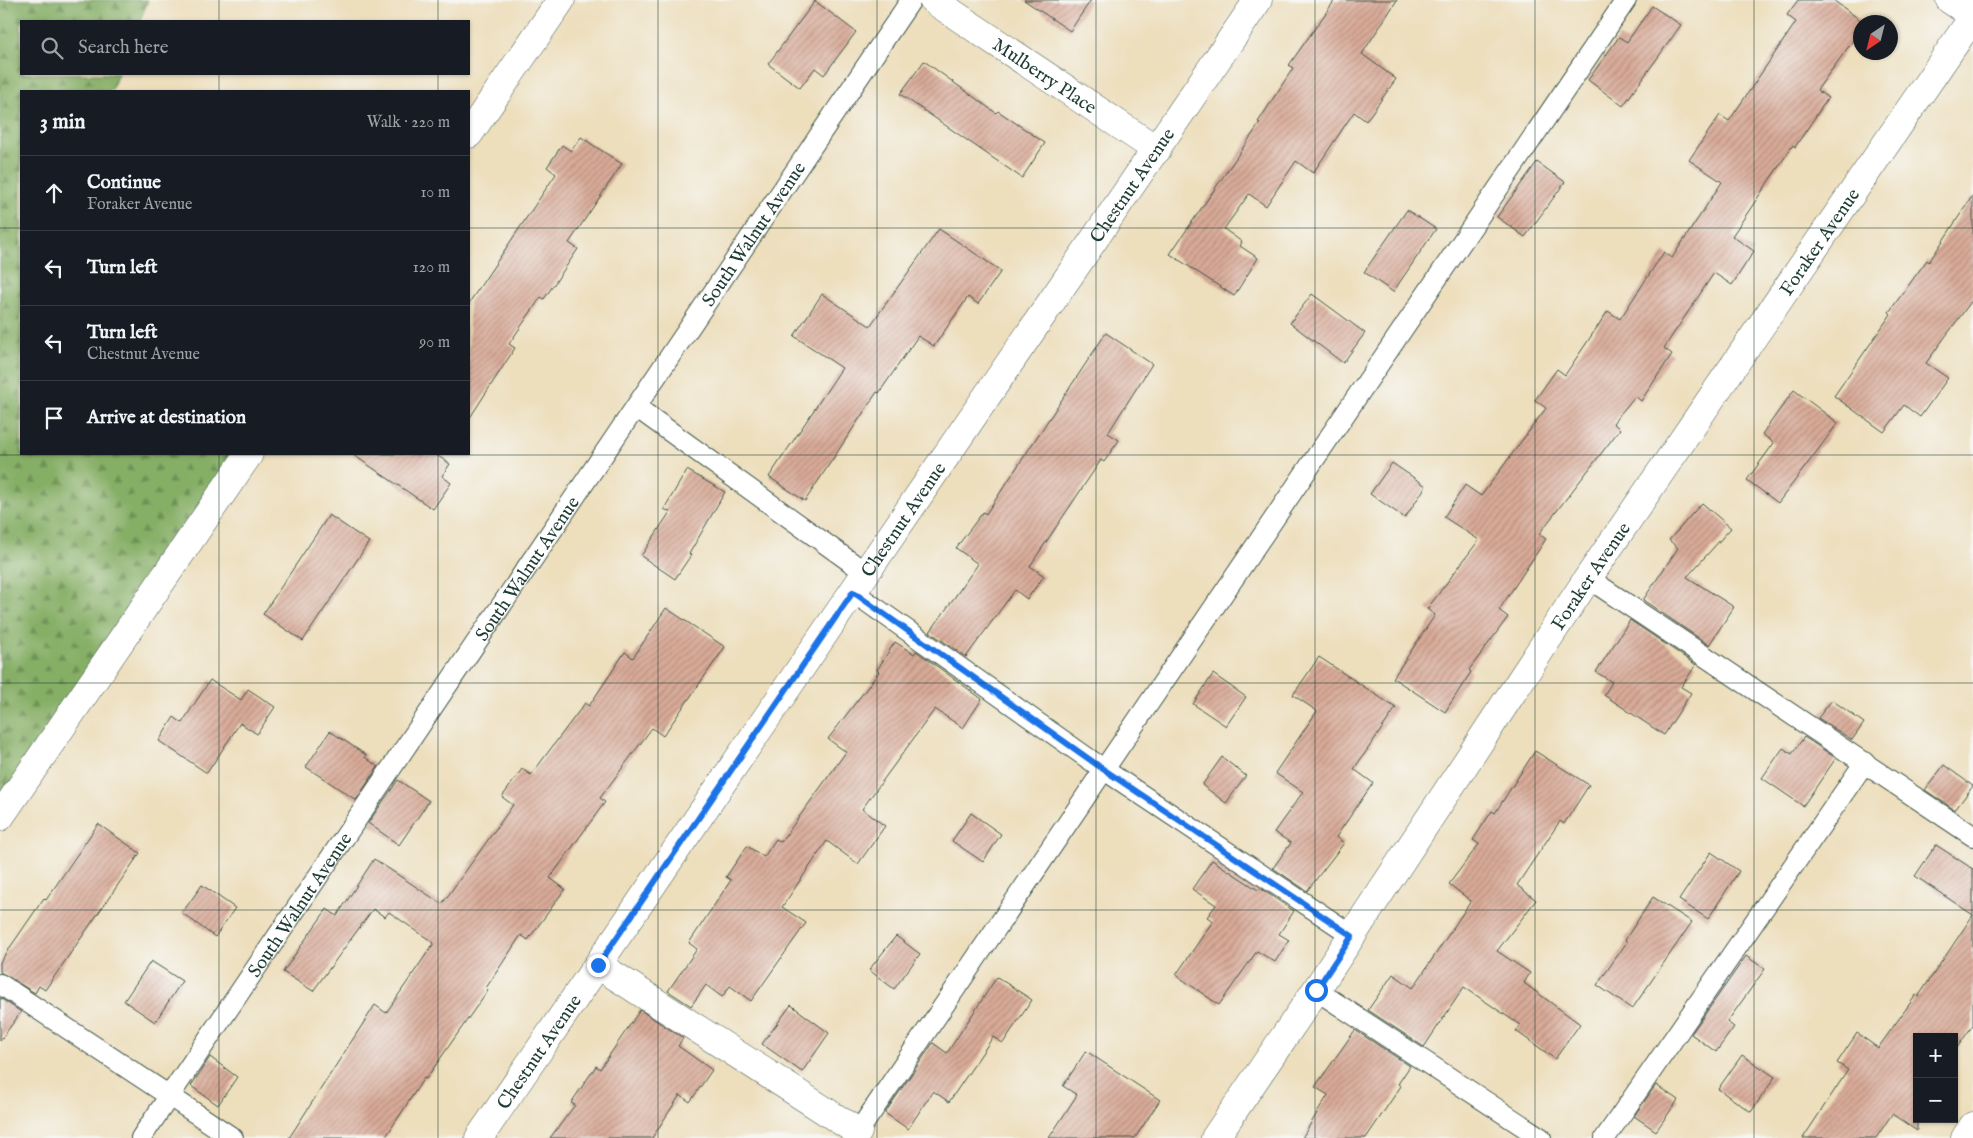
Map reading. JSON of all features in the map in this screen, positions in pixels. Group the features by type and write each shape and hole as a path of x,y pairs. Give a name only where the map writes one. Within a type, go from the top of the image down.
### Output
{"street":[{"path":"470,133 561,0"},
{"name":"Mulberry Place","path":"933,0 1157,150"},
{"name":"Chestnut Avenue","path":"479,1138 1258,0"},
{"path":"1950,0 1973,16"},
{"name":"Foraker Avenue","path":"1214,1138 1316,990 1588,578 1973,16"},
{"path":"0,817 249,455"},
{"path":"598,965 859,1136"},
{"path":"1965,1138 1973,1126"}],"lane":[{"name":"South Walnut Avenue","path":"141,1138 911,0"},
{"path":"859,1136 1103,769 1626,0"},
{"path":"636,407 859,582 1103,769 1352,936"},
{"path":"1588,578 1973,836"},
{"path":"1605,1138 1865,762"},
{"path":"0,984 234,1138"},
{"path":"1316,990 1536,1137"}],"green space":[{"path":"0,0 148,0 140,20 20,20 20,75 118,75 111,90 20,90 20,455 248,455 0,817"}],"building":[{"path":"1024,0 1091,0 1070,31"},
{"path":"1335,0 1397,0 1362,54 1396,79 1366,121 1354,112 1313,173 1296,161 1266,206 1249,194 1224,229 1242,242 1240,246 1258,258 1234,296 1170,254 1260,123 1258,122 1293,68 1289,65"},
{"path":"1798,0 1833,0 1853,15 1853,41 1817,90 1828,98 1795,147 1793,145 1732,236 1754,251 1732,285 1714,273 1664,348 1672,354 1641,401 1635,396 1613,423 1620,429 1539,534 1546,539 1499,610 1508,617 1469,670 1471,672 1445,712 1393,678 1435,615 1427,609 1479,540 1444,517 1465,485 1481,496 1546,408 1535,400 1557,369 1565,375 1608,311 1620,319 1664,252 1672,258 1722,182 1689,160 1720,115 1729,121 1796,22 1787,15"},
{"path":"815,1 856,32 824,75 815,68 800,88 768,64"},
{"path":"1652,6 1681,25 1623,106 1588,80 1619,37 1627,42"},
{"path":"924,61 996,113 998,111 1045,143 1022,178 900,94"},
{"path":"581,137 622,164 569,243 578,249 544,299 541,297 509,344 515,348 470,417 470,302 556,174 547,167 562,145 571,151"},
{"path":"1537,162 1565,182 1525,237 1497,217"},
{"path":"1973,195 1973,299 1926,363 1948,378 1920,417 1904,405 1884,432 1834,396 1891,314 1889,312 1927,260 1929,262"},
{"path":"1407,210 1436,229 1393,292 1364,272"},
{"path":"939,229 1001,271 978,304 968,297 934,346 918,336 879,393 877,392 805,501 769,477 842,368 794,336 822,294 870,326"},
{"path":"1312,294 1365,333 1343,363 1290,323"},
{"path":"1106,333 1152,364 1108,433 1119,440 1104,462 1101,460 1030,566 1044,576 1027,599 1015,590 966,657 930,632 978,564 956,548 983,512 986,514"},
{"path":"1794,390 1838,423 1778,503 1747,480 1774,443 1762,434"},
{"path":"353,455 436,455 450,464 442,476 451,483 433,509"},
{"path":"1392,463 1426,486 1405,518 1370,494"},
{"path":"687,470 725,492 689,554 691,555 675,579 641,556 670,512 664,509"},
{"path":"1702,503 1731,528 1687,577 1734,607 1709,645 1643,600 1678,548 1669,540"},
{"path":"329,515 369,542 303,641 263,614"},
{"path":"666,608 725,647 663,736 652,728 600,798 605,802 550,878 565,889 528,940 521,935 486,988 488,990 426,1079 424,1078 385,1138 289,1138 375,1005 386,1013 434,943 389,912 385,917 373,909 313,991 283,972 327,909 337,916 374,859 442,904 513,805 502,797 522,769 531,775 585,703 589,706 625,652 633,658"},
{"path":"1630,620 1696,665 1681,687 1691,693 1664,735 1604,695 1612,682 1596,672"},
{"path":"895,642 914,654 916,651 982,699 963,728 935,709 862,809 885,826 858,864 827,841 782,907 806,923 751,1001 730,986 722,997 706,985 691,1006 668,991 697,949 689,943 731,880 726,877 747,846 764,857 776,839 781,842 846,752 828,739 879,672 877,670"},
{"path":"1319,657 1396,708 1354,769 1373,783 1336,837 1344,843 1307,891 1273,868 1291,843 1274,832 1303,792 1275,773 1317,711 1293,695"},
{"path":"1213,674 1246,697 1226,726 1193,704"},
{"path":"210,680 241,700 248,689 275,707 257,734 240,723 207,773 159,741 174,717 182,723"},
{"path":"1832,700 1864,723 1852,740 1818,718"},
{"path":"330,731 366,755 365,757 378,767 356,800 306,767"},
{"path":"1804,737 1836,758 1803,806 1762,778 1783,748 1792,754"},
{"path":"1535,751 1589,785 1564,824 1560,821 1517,885 1536,900 1497,951 1530,973 1524,983 1580,1024 1555,1059 1516,1031 1520,1025 1464,987 1424,1047 1368,1010 1393,974 1413,988 1471,901 1449,884 1479,844 1473,840 1492,811 1495,813"},
{"path":"1222,757 1246,776 1226,803 1202,785"},
{"path":"1944,765 1973,786 1955,810 1925,790"},
{"path":"398,780 429,801 399,845 368,823"},
{"path":"971,813 1001,834 983,862 952,841"},
{"path":"98,824 140,853 45,990 39,986 35,993 0,972 0,962 44,898 46,900"},
{"path":"1936,845 1973,869 1973,915 1915,876"},
{"path":"1711,852 1739,871 1708,919 1679,900"},
{"path":"1212,860 1258,890 1260,888 1294,911 1279,934 1289,940 1275,962 1257,951 1219,1005 1176,975 1213,921 1207,917 1216,905 1192,889"},
{"path":"202,885 235,908 215,937 182,913"},
{"path":"1653,897 1692,922 1632,1009 1597,985 1627,942 1625,940"},
{"path":"1973,915 1973,1025 1958,1046 1958,1033 1913,1033 1913,1123 1917,1123 1917,1131 1892,1114 1876,1138 1803,1138 1848,1070 1837,1063 1857,1033 1878,1048 1916,995 1918,997"},
{"path":"896,936 920,954 894,989 869,970"},
{"path":"1746,956 1765,969 1727,1022 1734,1027 1716,1052 1691,1034"},
{"path":"151,961 182,981 155,1022 124,1001"},
{"path":"997,977 1032,1000 1003,1043 993,1037 949,1102 933,1091 908,1129 885,1113 933,1043 947,1053"},
{"path":"0,998 21,1012 0,1041"},
{"path":"791,1005 829,1033 802,1072 762,1044"},
{"path":"640,1010 683,1038 678,1046 712,1070 690,1102 680,1095 652,1138 550,1138 575,1105 571,1103 596,1066 600,1069"},
{"path":"1355,1030 1410,1066 1398,1084 1401,1086 1366,1138 1302,1138 1328,1095 1315,1087"},
{"path":"1086,1051 1160,1100 1135,1138 1049,1138 1077,1095 1063,1086"},
{"path":"1742,1055 1775,1077 1751,1112 1718,1089"},
{"path":"210,1057 237,1077 218,1105 191,1086"},
{"path":"1656,1085 1678,1100 1656,1131 1634,1116"}],"route":[{"path":"598,965 853,592 1103,769 1352,936 1316,990"}]}
